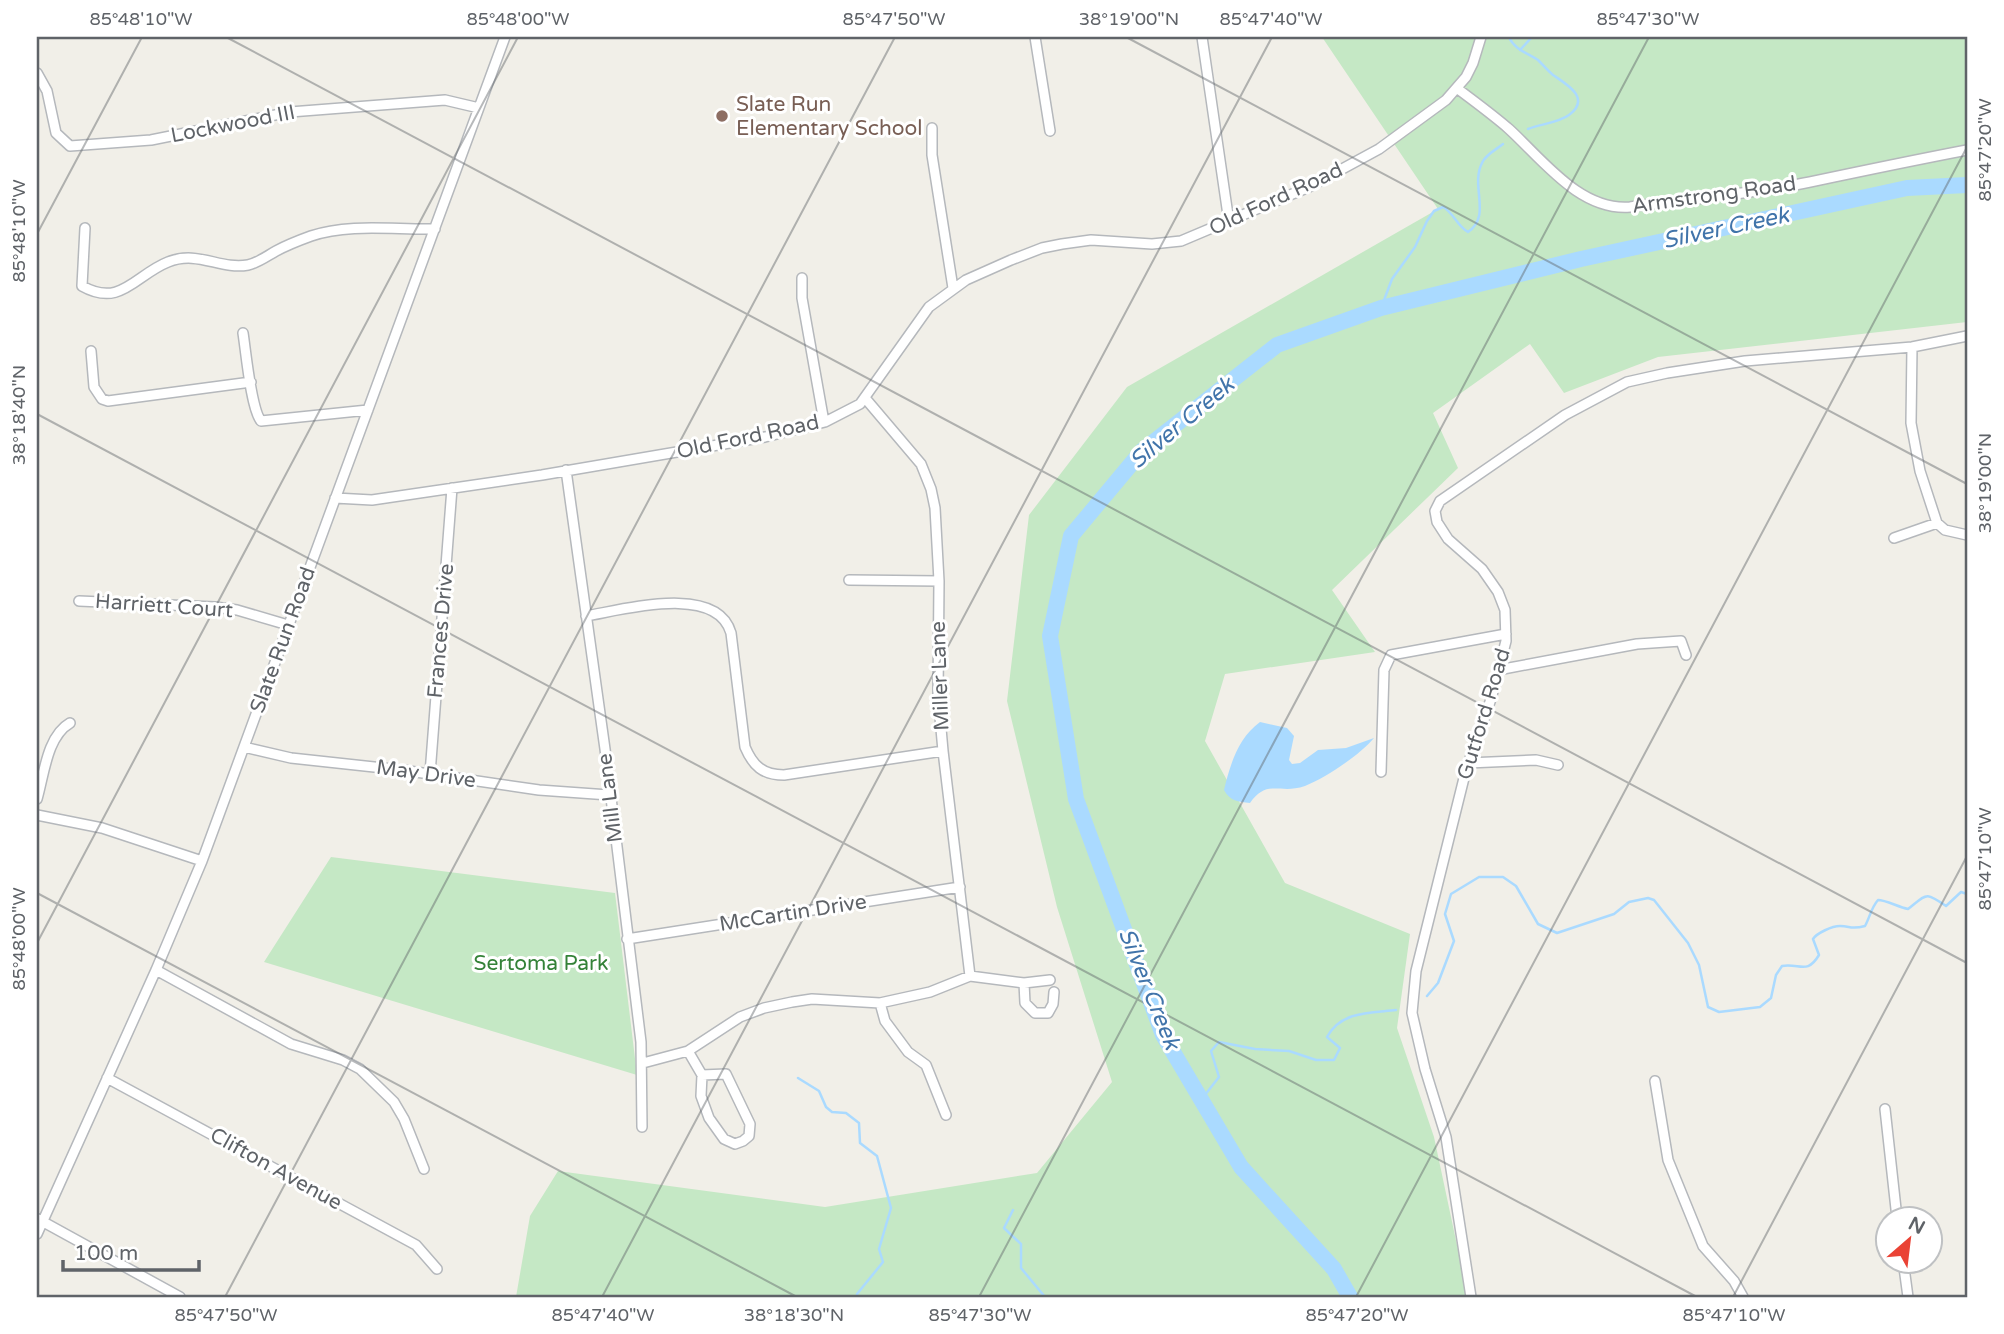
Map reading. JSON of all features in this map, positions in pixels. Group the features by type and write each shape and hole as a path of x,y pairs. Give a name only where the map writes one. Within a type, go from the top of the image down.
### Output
{"street":[{"name":"Slate Run Road","path":"37,1234 40,1220 156,970 202,861 505,37"},
{"path":"1035,37 1050,131"},
{"path":"1202,37 1229,222"},
{"name":"Old Ford Road","path":"335,498 372,500 452,488 765,437 824,422 850,411 865,398 919,319 929,307 953,288 980,273 1042,248 1091,240 1167,243 1194,236 1310,187 1369,155 1434,111 1458,89 1473,63 1481,37"},
{"name":"Lockwood III","path":"37,72 47,91 57,133 70,146 151,140 290,112 445,100 479,108"},
{"name":"Armstrong Road","path":"1458,89 1509,129 1565,182 1597,203 1612,207 1768,189 1967,150"},
{"path":"932,128 932,155 953,288"},
{"path":"85,228 82,286 94,293 108,294 124,291 148,273 169,262 188,257 231,265 247,265 312,236 328,232 435,229"},
{"path":"802,278 802,298 824,422"},
{"path":"243,333 257,416 261,421 368,410"},
{"name":"Gutford Road","path":"1471,1297 1446,1138 1425,1069 1412,1013 1416,971 1468,763 1498,670 1506,634 1505,610 1498,592 1482,569 1448,539 1437,522 1436,511 1440,501 1564,415 1627,383 1667,373 1745,361 1912,347 1967,336"},
{"path":"1912,347 1911,423 1920,471 1937,523 1945,530 1967,535"},
{"path":"91,351 94,387 102,399 108,401 251,382"},
{"name":"Miller Lane","path":"865,398 898,434 925,471 935,508 939,581 939,695 943,751 970,976"},
{"name":"Mill Lane","path":"566,470 643,1063 642,1127"},
{"name":"Frances Drive","path":"430,774 452,488"},
{"path":"1894,538 1937,523"},
{"path":"849,580 939,581"},
{"name":"Harriett Court","path":"79,601 215,607 237,610 288,625"},
{"path":"586,616 689,603 706,606 720,614 731,633 745,747 753,762 764,772 784,775 943,751"},
{"path":"1381,772 1384,670 1391,655 1506,634"},
{"path":"1498,670 1616,648 1681,641 1686,655"},
{"path":"37,799 56,736 70,723"},
{"name":"May Drive","path":"244,747 291,758 539,790 609,795"},
{"path":"1468,763 1536,760 1558,765"},
{"path":"37,815 102,828 202,861"},
{"name":"McCartin Drive","path":"627,939 960,887"},
{"path":"156,970 291,1044 343,1060 360,1069 394,1102 404,1119 424,1169"},
{"path":"643,1063 688,1051 740,1017 764,1008 812,999 880,1003 930,992 970,976 1024,983 1050,980"},
{"path":"1024,983 1024,1003 1035,1013 1048,1013 1053,1004 1054,992"},
{"path":"880,1003 885,1021 897,1038 908,1052 926,1065 947,1115"},
{"path":"688,1051 702,1075 701,1096 709,1118 724,1139 735,1144 743,1141 749,1136 750,1124 726,1074 702,1075"},
{"name":"Clifton Avenue","path":"107,1078 416,1245 437,1269"},
{"path":"1656,1081 1668,1160 1703,1246 1734,1281 1743,1297"},
{"path":"1885,1110 1895,1204"},
{"path":"40,1220 180,1297"},
{"path":"1905,1274 1908,1297"}],"green space":[{"path":"1322,37 1967,37 1967,322 1658,357 1564,393 1530,344 1433,413 1458,468 1332,590 1375,652 1225,674 1205,741 1285,883 1410,934 1397,1028 1434,1137 1468,1297 516,1297 530,1216 558,1171 825,1207 1037,1173 1112,1082 1057,907 1007,701 1029,515 1127,387 1438,209"},
{"name":"Sertoma Park","path":"331,857 615,893 637,1075 264,962"}],"water":[{"path":"1260,722 1287,728 1294,736 1289,760 1292,764 1300,763 1318,750 1346,748 1374,738 1351,759 1305,786 1268,789 1256,795 1250,803 1238,801 1229,797 1224,790 1226,781 1241,744 1252,728"}],"waterway":[{"path":"1509,37 1517,48 1538,60 1570,87 1577,97 1578,103 1569,115 1528,129"},
{"path":"1520,50 1532,37"},
{"path":"1381,308 1392,279 1415,247 1434,211 1443,207 1468,232 1475,225 1479,218 1478,181 1482,163 1503,144"},
{"name":"Silver Creek","path":"1350,1297 1334,1269 1241,1167 1163,1035 1076,799 1050,636 1071,536 1142,451 1277,345 1381,308 1581,259 1907,188 1967,185"},
{"path":"1427,996 1438,983 1454,941 1445,914 1451,894 1479,877 1503,877 1516,886 1538,924 1557,933 1614,914 1629,902 1648,898 1654,900 1688,943 1699,965 1708,1007 1719,1012 1760,1007 1771,998 1776,975 1782,966 1811,965 1819,955 1813,939 1815,937 1837,926 1865,926 1878,900 1908,909 1926,896 1946,906 1961,892 1967,894"},
{"path":"1201,1100 1219,1077 1211,1051 1219,1042 1255,1049 1289,1051 1316,1060 1334,1060 1340,1048 1327,1037 1340,1022 1366,1013 1396,1010"},
{"path":"798,1078 819,1091 826,1107 832,1112 846,1113 859,1123 860,1143 877,1156 891,1208 879,1249 883,1262 857,1297"},
{"path":"1013,1210 1004,1228 1021,1244 1021,1268 1045,1297"}],"place":[{"name":"Slate Run Elementary School","path":"722,116"}]}
